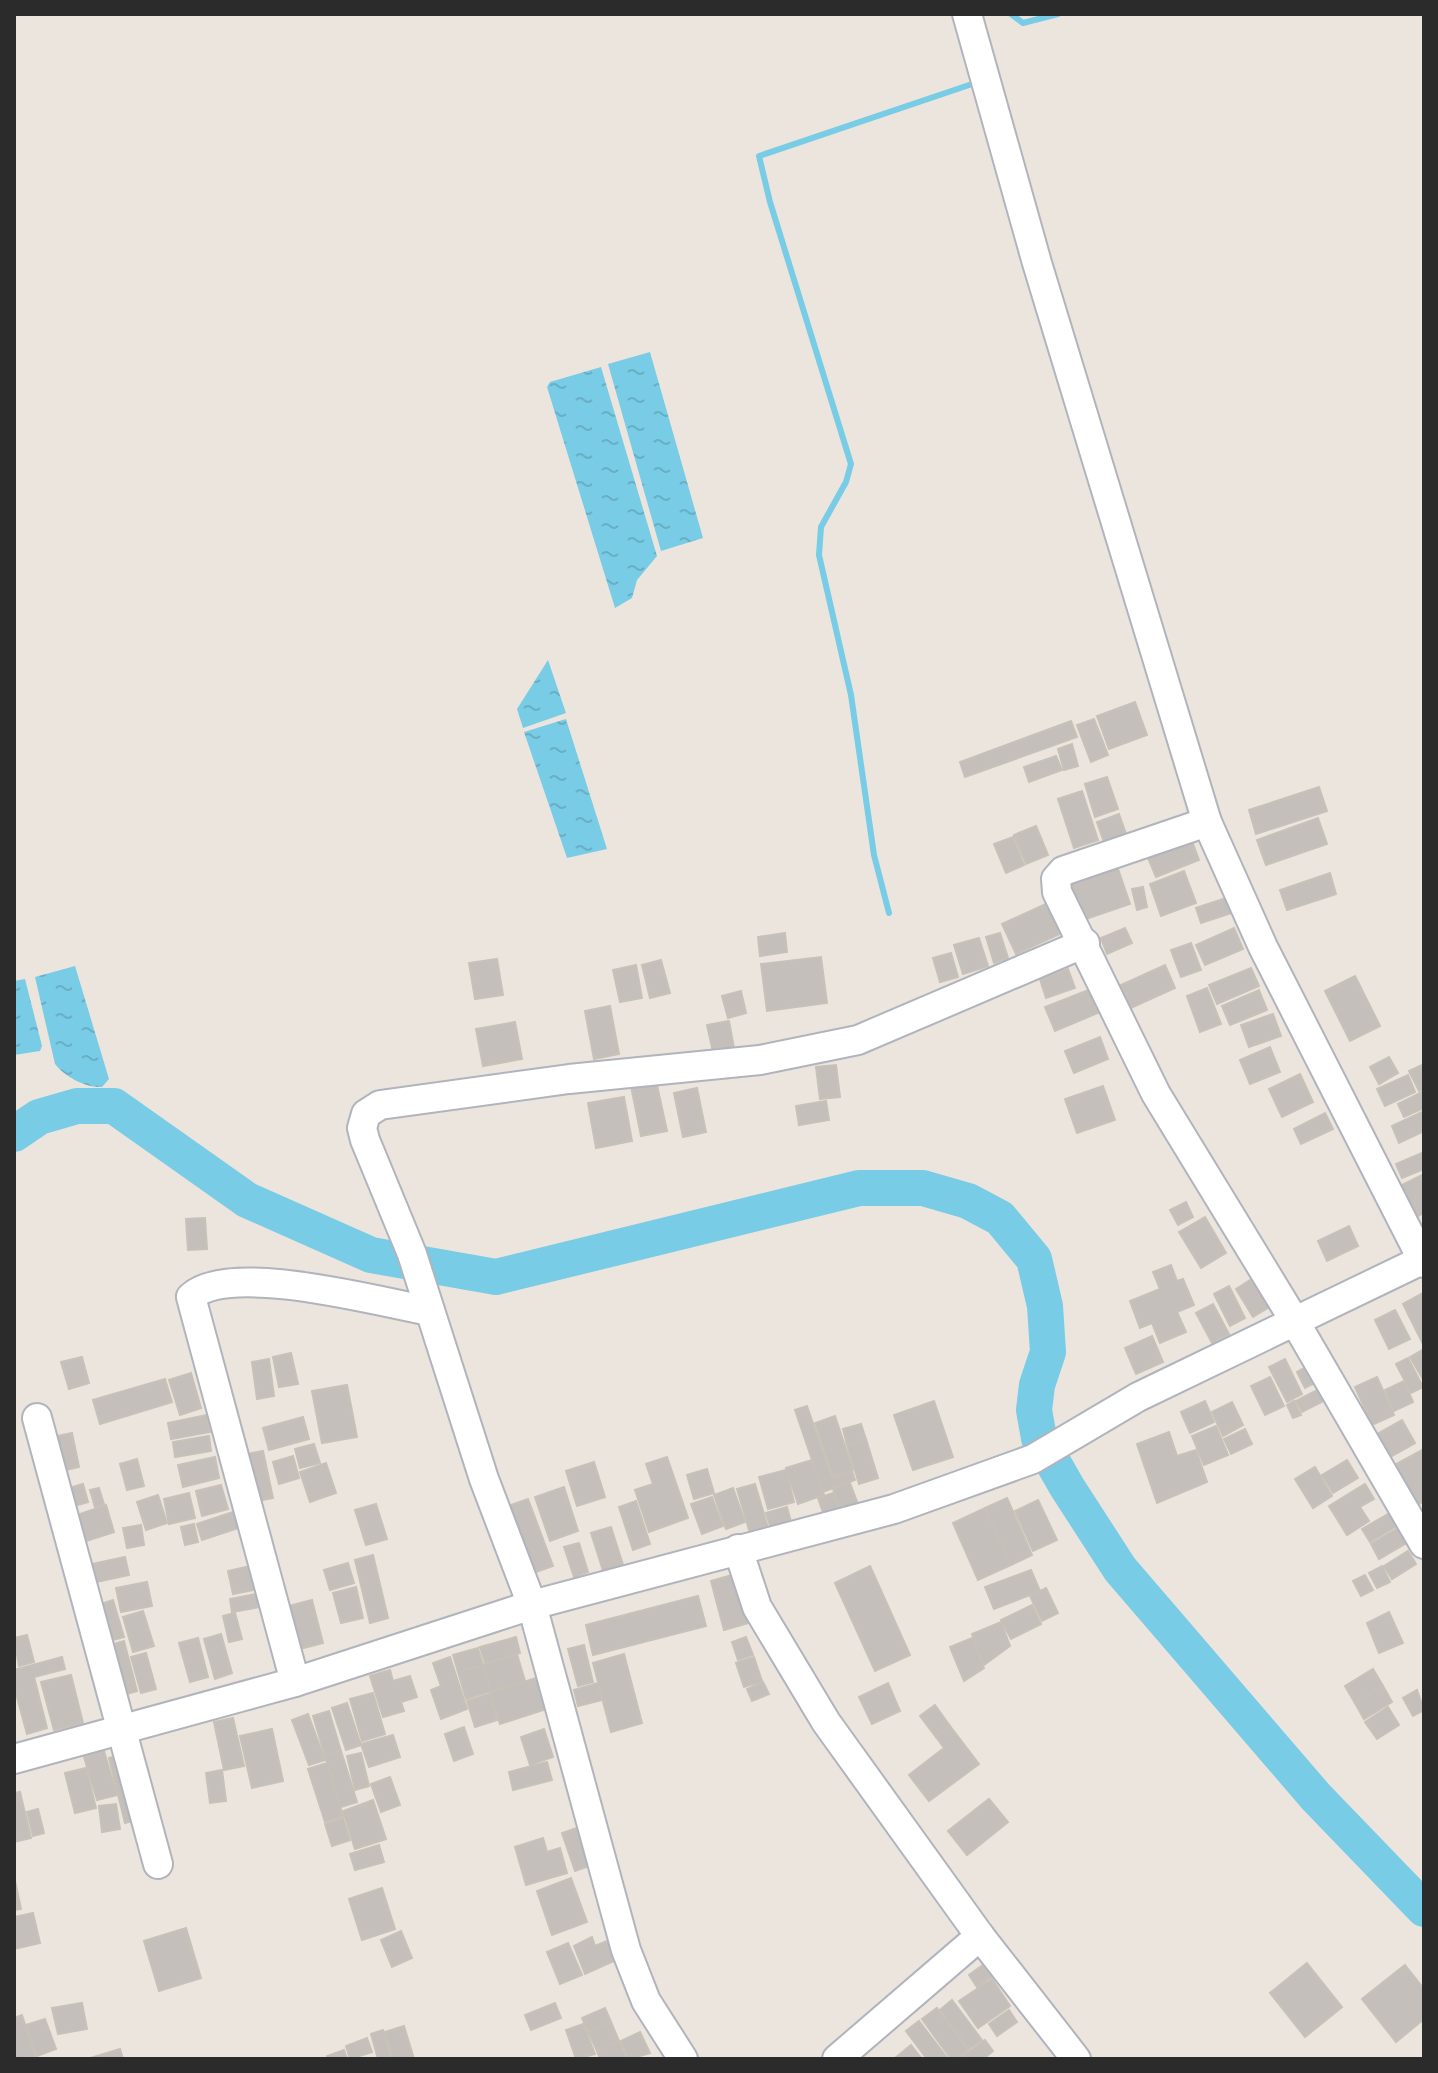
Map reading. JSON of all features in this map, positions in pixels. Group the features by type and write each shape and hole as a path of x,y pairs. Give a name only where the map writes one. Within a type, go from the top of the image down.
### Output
{"street":[{"path":"14,1759 295,1682 532,1605 894,1509 1033,1459 1138,1397 1423,1261 1263,947 1207,822 1037,263 967,14"},
{"path":"1207,822 1058,874 1057,892 1085,943 1156,1094 1294,1320 1424,1544"},
{"path":"675,2057 646,2001 626,1950 532,1605 484,1479 412,1254 362,1128 366,1114 380,1105 569,1079 760,1060 858,1040 1085,943"},
{"path":"295,1682 191,1297 212,1284 250,1281 428,1305"},
{"path":"37,1418 158,1864"},
{"path":"738,1549 757,1607 826,1722 980,1936 1076,2059"},
{"path":"837,2059 980,1936"}],"water":[{"path":"650,352 703,538 661,551 608,364"},
{"path":"601,367 657,556 637,580 632,598 615,608 547,387 550,382"},
{"path":"548,660 566,713 523,728 517,709"},
{"path":"566,719 607,849 567,858 524,732"},
{"path":"75,966 109,1079 102,1087 76,1081 55,1064 35,977"},
{"path":"25,979 42,1046 40,1051 14,1055 14,981"}],"building":[{"path":"1135,702 1147,735 1109,749 1097,716"},
{"path":"1094,719 1108,755 1091,762 1077,725"},
{"path":"1071,721 1077,737 965,777 960,762"},
{"path":"1072,744 1078,766 1064,770 1058,749"},
{"path":"1056,756 1062,770 1029,782 1024,767"},
{"path":"1107,777 1118,809 1095,817 1085,784"},
{"path":"1319,787 1327,811 1256,834 1249,810"},
{"path":"1082,791 1098,840 1074,848 1058,799"},
{"path":"1119,814 1127,837 1105,845 1097,822"},
{"path":"1318,818 1327,844 1266,865 1257,840"},
{"path":"1036,826 1048,855 1026,864 1014,835"},
{"path":"1190,836 1199,860 1156,877 1146,853"},
{"path":"1013,837 1024,865 1006,873 994,844"},
{"path":"1117,866 1130,904 1080,921 1067,883"},
{"path":"1184,871 1196,903 1161,916 1150,884"},
{"path":"1330,873 1336,894 1287,910 1280,890"},
{"path":"1143,887 1147,907 1137,910 1132,889"},
{"path":"1226,898 1231,913 1201,923 1196,908"},
{"path":"1050,902 1064,932 1016,954 1002,924"},
{"path":"1125,928 1132,943 1107,954 1101,938"},
{"path":"1234,928 1243,949 1205,965 1196,945"},
{"path":"785,933 787,952 760,956 758,937"},
{"path":"1000,933 1008,958 994,963 986,937"},
{"path":"979,938 988,966 963,974 954,945"},
{"path":"1191,943 1201,970 1181,977 1171,950"},
{"path":"951,953 958,977 940,982 933,958"},
{"path":"821,957 827,1003 767,1011 761,964"},
{"path":"497,959 503,995 475,999 469,963"},
{"path":"661,960 670,993 650,998 642,965"},
{"path":"636,965 642,998 620,1002 613,970"},
{"path":"1165,965 1175,988 1131,1008 1121,985"},
{"path":"1251,968 1259,986 1217,1004 1209,985"},
{"path":"1068,969 1075,988 1046,998 1040,979"},
{"path":"1355,976 1380,1026 1350,1041 1325,991"},
{"path":"1207,988 1221,1024 1200,1032 1187,996"},
{"path":"1091,989 1100,1012 1055,1031 1045,1007"},
{"path":"1259,990 1267,1010 1230,1025 1222,1006"},
{"path":"741,991 746,1013 728,1018 722,996"},
{"path":"610,1006 619,1054 594,1059 585,1011"},
{"path":"1273,1014 1281,1036 1249,1047 1241,1025"},
{"path":"729,1021 734,1048 713,1052 707,1025"},
{"path":"515,1022 522,1059 483,1066 476,1029"},
{"path":"1100,1037 1108,1059 1074,1073 1065,1051"},
{"path":"1270,1047 1280,1072 1250,1084 1240,1060"},
{"path":"1389,1057 1398,1073 1379,1084 1370,1067"},
{"path":"836,1065 840,1097 820,1099 816,1067"},
{"path":"1422,1065 1424,1089 1419,1091 1409,1071"},
{"path":"1300,1074 1313,1102 1282,1117 1269,1089"},
{"path":"1408,1075 1415,1092 1385,1106 1377,1089"},
{"path":"655,1076 667,1131 641,1136 630,1081"},
{"path":"1103,1086 1115,1120 1077,1133 1065,1099"},
{"path":"697,1088 706,1132 683,1137 674,1093"},
{"path":"1422,1092 1424,1108 1404,1117 1398,1104"},
{"path":"624,1097 632,1141 596,1148 588,1103"},
{"path":"826,1101 829,1120 799,1125 796,1106"},
{"path":"1424,1111 1424,1131 1399,1143 1392,1126"},
{"path":"1325,1113 1333,1129 1301,1144 1294,1129"},
{"path":"1424,1152 1424,1169 1402,1178 1396,1164"},
{"path":"1424,1174 1424,1213 1416,1217 1400,1186"},
{"path":"1186,1202 1193,1217 1178,1225 1170,1210"},
{"path":"1205,1217 1226,1253 1201,1268 1179,1232"},
{"path":"205,1218 207,1249 188,1250 186,1219"},
{"path":"1349,1226 1358,1246 1327,1261 1318,1241"},
{"path":"1171,1265 1177,1281 1183,1279 1194,1305 1177,1312 1186,1332 1160,1343 1152,1323 1140,1328 1130,1301 1160,1289 1153,1272"},
{"path":"1258,1275 1276,1303 1253,1317 1236,1289"},
{"path":"1229,1286 1245,1318 1230,1326 1214,1294"},
{"path":"1424,1294 1424,1346 1403,1304"},
{"path":"1213,1304 1229,1334 1212,1343 1196,1313"},
{"path":"1395,1310 1410,1339 1389,1349 1375,1320"},
{"path":"1152,1336 1163,1362 1136,1374 1125,1348"},
{"path":"1424,1349 1424,1381 1410,1357"},
{"path":"291,1353 298,1384 279,1387 273,1357"},
{"path":"82,1357 89,1383 69,1389 61,1362"},
{"path":"1408,1358 1423,1387 1411,1393 1396,1364"},
{"path":"269,1359 274,1396 257,1399 252,1362"},
{"path":"1285,1359 1302,1394 1287,1402 1269,1367"},
{"path":"1317,1361 1326,1377 1305,1388 1297,1372"},
{"path":"191,1373 201,1408 180,1415 169,1380"},
{"path":"1270,1377 1284,1406 1265,1415 1251,1386"},
{"path":"1377,1377 1394,1415 1372,1425 1355,1387"},
{"path":"165,1379 172,1402 100,1424 93,1400"},
{"path":"1404,1381 1413,1402 1394,1411 1385,1390"},
{"path":"1329,1384 1335,1395 1302,1412 1296,1401"},
{"path":"347,1385 357,1437 322,1443 312,1391"},
{"path":"934,1401 953,1457 913,1470 894,1415"},
{"path":"1205,1401 1214,1422 1190,1433 1181,1412"},
{"path":"1294,1401 1301,1415 1293,1418 1287,1405"},
{"path":"1232,1402 1243,1425 1223,1436 1212,1412"},
{"path":"807,1406 832,1479 852,1471 855,1480 823,1492 795,1410"},
{"path":"207,1415 210,1432 171,1439 168,1423"},
{"path":"835,1416 853,1470 833,1477 815,1423"},
{"path":"303,1417 309,1439 269,1450 263,1428"},
{"path":"1402,1420 1415,1443 1385,1460 1372,1437"},
{"path":"861,1424 866,1439 847,1445 843,1429"},
{"path":"1216,1426 1228,1455 1204,1465 1192,1436"},
{"path":"1245,1429 1252,1444 1231,1454 1224,1439"},
{"path":"1169,1432 1177,1456 1196,1450 1207,1482 1157,1503 1137,1444"},
{"path":"72,1433 79,1467 61,1471 53,1437"},
{"path":"209,1436 211,1451 175,1457 173,1442"},
{"path":"866,1439 878,1478 859,1484 847,1445"},
{"path":"314,1444 320,1463 300,1468 295,1449"},
{"path":"1424,1449 1424,1501 1416,1506 1393,1466"},
{"path":"263,1451 273,1498 257,1501 247,1454"},
{"path":"293,1456 299,1478 279,1484 273,1462"},
{"path":"215,1457 219,1478 183,1487 178,1465"},
{"path":"667,1457 688,1518 649,1532 635,1490 653,1484 646,1464"},
{"path":"137,1459 144,1486 127,1490 120,1464"},
{"path":"812,1460 824,1495 798,1504 786,1468"},
{"path":"1347,1460 1358,1478 1333,1493 1322,1475"},
{"path":"594,1462 605,1497 577,1506 566,1471"},
{"path":"326,1463 336,1493 310,1502 300,1472"},
{"path":"1315,1467 1332,1496 1313,1508 1295,1479"},
{"path":"707,1469 714,1493 694,1499 687,1475"},
{"path":"786,1470 794,1502 768,1509 759,1477"},
{"path":"850,1483 859,1507 842,1514 833,1489"},
{"path":"83,1484 88,1502 74,1506 69,1488"},
{"path":"755,1484 770,1534 752,1540 737,1489"},
{"path":"1365,1484 1374,1499 1360,1507 1369,1521 1347,1535 1329,1506"},
{"path":"221,1485 228,1509 202,1516 196,1491"},
{"path":"564,1487 578,1531 550,1541 535,1497"},
{"path":"99,1488 104,1504 95,1507 90,1490"},
{"path":"733,1488 745,1522 726,1529 714,1495"},
{"path":"189,1493 195,1518 169,1524 164,1499"},
{"path":"833,1493 841,1516 826,1521 818,1498"},
{"path":"158,1495 167,1523 146,1530 137,1502"},
{"path":"712,1497 723,1526 702,1534 691,1504"},
{"path":"1007,1498 1032,1555 1011,1565 985,1508"},
{"path":"528,1499 553,1566 525,1576 500,1509"},
{"path":"1038,1500 1057,1540 1033,1551 1015,1511"},
{"path":"636,1501 650,1544 633,1550 619,1507"},
{"path":"376,1504 387,1539 366,1545 355,1510"},
{"path":"106,1505 114,1532 83,1542 74,1516"},
{"path":"787,1507 793,1529 773,1535 766,1513"},
{"path":"985,1508 1011,1565 978,1580 953,1523"},
{"path":"233,1512 238,1528 202,1540 197,1524"},
{"path":"1390,1513 1397,1526 1370,1542 1362,1529"},
{"path":"194,1524 198,1542 185,1545 181,1527"},
{"path":"141,1525 144,1545 127,1548 123,1528"},
{"path":"611,1527 625,1571 605,1577 591,1533"},
{"path":"1400,1527 1408,1542 1379,1559 1371,1544"},
{"path":"579,1543 588,1572 574,1577 564,1547"},
{"path":"1408,1551 1416,1564 1392,1579 1384,1566"},
{"path":"373,1555 388,1618 370,1623 355,1560"},
{"path":"125,1557 129,1575 96,1582 92,1564"},
{"path":"348,1563 354,1583 330,1590 324,1570"},
{"path":"255,1565 259,1589 233,1594 228,1571"},
{"path":"870,1566 910,1655 875,1671 835,1583"},
{"path":"1382,1566 1390,1582 1377,1588 1369,1573"},
{"path":"1031,1570 1040,1591 994,1609 985,1587"},
{"path":"739,1573 752,1622 724,1630 711,1581"},
{"path":"1365,1575 1373,1590 1361,1596 1353,1581"},
{"path":"147,1582 152,1606 121,1612 116,1588"},
{"path":"356,1587 363,1618 341,1623 333,1593"},
{"path":"1046,1588 1058,1613 1042,1621 1030,1596"},
{"path":"262,1593 265,1606 232,1612 230,1599"},
{"path":"698,1596 706,1626 593,1655 586,1625"},
{"path":"113,1600 124,1637 109,1641 98,1605"},
{"path":"312,1600 323,1643 296,1650 285,1607"},
{"path":"1032,1605 1041,1624 1011,1639 1001,1620"},
{"path":"143,1611 154,1646 133,1652 123,1617"},
{"path":"1389,1612 1403,1643 1379,1653 1367,1623"},
{"path":"235,1613 242,1639 229,1642 223,1616"},
{"path":"1001,1622 1010,1646 984,1665 972,1634"},
{"path":"221,1634 232,1673 215,1679 204,1639"},
{"path":"27,1635 34,1662 19,1666 14,1638"},
{"path":"516,1637 520,1653 485,1663 480,1647"},
{"path":"746,1637 753,1655 738,1660 732,1642"},
{"path":"198,1638 208,1677 190,1682 179,1643"},
{"path":"972,1638 984,1668 964,1681 950,1647"},
{"path":"124,1641 137,1691 113,1698 100,1648"},
{"path":"584,1645 593,1682 578,1686 568,1649"},
{"path":"478,1648 483,1665 458,1672 453,1655"},
{"path":"146,1653 156,1689 141,1693 131,1657"},
{"path":"517,1654 525,1681 491,1691 483,1665"},
{"path":"624,1654 642,1723 611,1732 593,1663"},
{"path":"62,1657 65,1669 34,1677 47,1728 27,1734 14,1686 14,1670"},
{"path":"450,1657 467,1709 441,1719 431,1690 441,1686 433,1663"},
{"path":"754,1657 762,1681 744,1687 736,1663"},
{"path":"483,1665 491,1691 466,1699 458,1672"},
{"path":"1373,1669 1383,1686 1355,1703 1345,1686"},
{"path":"390,1670 393,1681 410,1676 417,1697 401,1702 404,1711 383,1717 370,1676"},
{"path":"71,1675 83,1723 54,1730 41,1682"},
{"path":"536,1678 546,1709 500,1724 490,1693"},
{"path":"763,1682 769,1694 752,1701 747,1689"},
{"path":"598,1683 602,1700 578,1706 574,1690"},
{"path":"888,1683 900,1711 872,1724 859,1697"},
{"path":"1383,1686 1392,1702 1364,1719 1355,1703"},
{"path":"1417,1690 1424,1710 1413,1716 1403,1698"},
{"path":"373,1693 385,1734 362,1741 350,1699"},
{"path":"489,1694 497,1720 475,1727 467,1701"},
{"path":"347,1703 361,1745 346,1750 332,1708"},
{"path":"935,1705 950,1726 936,1737 920,1716"},
{"path":"1388,1707 1399,1725 1377,1739 1365,1722"},
{"path":"329,1711 341,1751 325,1756 313,1716"},
{"path":"308,1714 325,1760 309,1765 292,1720"},
{"path":"233,1718 244,1766 224,1770 214,1722"},
{"path":"950,1726 979,1764 929,1801 909,1775 944,1748 936,1737"},
{"path":"464,1727 473,1754 454,1761 445,1734"},
{"path":"272,1729 283,1781 252,1788 240,1736"},
{"path":"544,1729 553,1757 530,1765 521,1737"},
{"path":"393,1735 400,1757 369,1767 361,1744"},
{"path":"104,1751 117,1795 97,1800 84,1757"},
{"path":"341,1751 357,1802 341,1807 325,1756"},
{"path":"126,1753 143,1818 125,1823 109,1758"},
{"path":"361,1753 369,1786 355,1790 347,1756"},
{"path":"547,1762 552,1780 513,1790 509,1772"},
{"path":"327,1763 343,1816 325,1822 308,1769"},
{"path":"86,1768 96,1808 75,1813 65,1773"},
{"path":"222,1770 226,1801 210,1803 206,1773"},
{"path":"390,1777 400,1805 381,1812 371,1784"},
{"path":"20,1792 31,1838 14,1842 14,1793"},
{"path":"989,1799 1008,1822 967,1855 948,1831"},
{"path":"373,1800 386,1839 355,1849 343,1811"},
{"path":"116,1804 120,1829 102,1832 99,1806"},
{"path":"38,1809 44,1833 33,1836 27,1812"},
{"path":"343,1818 350,1840 332,1846 325,1824"},
{"path":"585,1825 598,1863 575,1871 562,1833"},
{"path":"543,1838 547,1852 560,1848 567,1873 526,1885 515,1847"},
{"path":"379,1845 384,1862 355,1870 350,1854"},
{"path":"14,1876 21,1909 14,1910"},
{"path":"571,1878 587,1922 552,1935 537,1891"},
{"path":"382,1888 395,1929 362,1940 349,1899"},
{"path":"33,1913 40,1943 14,1949 14,1917"},
{"path":"186,1928 201,1978 159,1991 144,1941"},
{"path":"401,1931 412,1958 392,1967 381,1940"},
{"path":"592,1937 595,1946 607,1941 616,1960 585,1974 574,1946"},
{"path":"568,1943 582,1975 560,1984 547,1952"},
{"path":"1307,1963 1342,2007 1305,2037 1270,1993"},
{"path":"983,1965 991,1977 977,1987 969,1975"},
{"path":"1405,1965 1424,1989 1424,2019 1396,2042 1362,1999"},
{"path":"992,1979 1010,2006 978,2028 959,2001"},
{"path":"952,2000 982,2040 969,2049 940,2010"},
{"path":"82,2003 87,2029 58,2034 52,2008"},
{"path":"555,2003 561,2018 531,2030 525,2015"},
{"path":"605,2008 611,2022 588,2032 582,2018"},
{"path":"937,2008 968,2050 956,2059 951,2059 922,2019"},
{"path":"1009,2010 1017,2022 997,2036 989,2024"},
{"path":"22,2015 35,2056 14,2059 14,2018"},
{"path":"45,2019 56,2049 37,2056 26,2025"},
{"path":"919,2021 948,2059 927,2059 906,2031"},
{"path":"611,2022 619,2041 597,2051 588,2032"},
{"path":"583,2024 595,2054 576,2059 566,2030"},
{"path":"404,2026 414,2059 393,2059 385,2032"},
{"path":"383,2030 391,2059 378,2059 371,2034"},
{"path":"640,2032 650,2053 629,2059 621,2041"},
{"path":"367,2038 372,2052 350,2059 346,2046"},
{"path":"985,2040 993,2051 983,2059 959,2059"},
{"path":"619,2041 627,2059 600,2059 597,2051"},
{"path":"911,2045 922,2059 894,2059"},
{"path":"120,2049 123,2059 87,2059"},
{"path":"344,2050 347,2059 328,2059 327,2056"}],"waterway":[{"path":"1011,14 1023,23 1058,14"},
{"path":"889,913 874,855 851,695 819,555 821,527 846,482 851,464 770,202 759,156 978,82"},
{"path":"14,1134 39,1117 77,1106 114,1106 247,1200 371,1255 496,1277 859,1188 923,1188 968,1201 1000,1218 1034,1259 1045,1306 1048,1352 1037,1385 1034,1410 1039,1438 1067,1487 1120,1569 1316,1797 1424,1909"}]}
